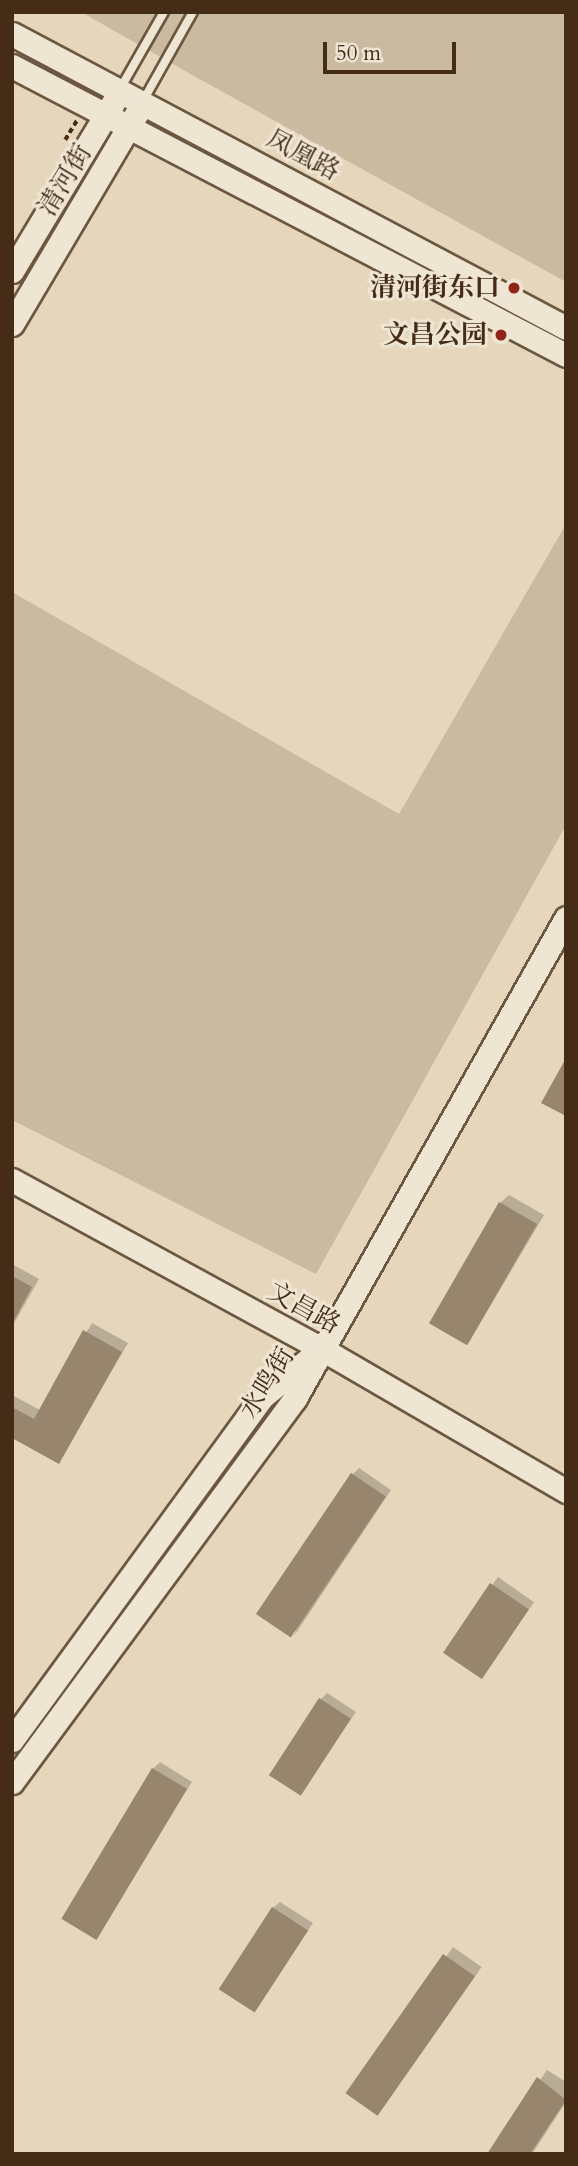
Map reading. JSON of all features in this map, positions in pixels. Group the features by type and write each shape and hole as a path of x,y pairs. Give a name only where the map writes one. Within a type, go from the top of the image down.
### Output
{"main road":[{"name":"凤凰路","path":"12,34 144,101 566,328"},
{"name":"凤凰路","path":"12,66 566,355"},
{"name":"清河街","path":"12,271 120,89"},
{"name":"清河街","path":"12,324 144,101"},
{"path":"322,1349 566,918"},
{"name":"文昌路","path":"12,1180 322,1349 566,1491"},
{"name":"水鸣街","path":"12,1740 263,1396 322,1349"},
{"name":"水鸣街","path":"12,1782 295,1398 322,1349"}],"lane":[{"path":"120,89 164,12"},
{"path":"144,101 193,12"}],"shaded area":[{"path":"81,12 566,12 566,282 194,76"},
{"path":"566,524 566,825 316,1274 12,1120 12,592 399,814"}],"building":[{"path":"566,1058 566,1116 541,1103"},
{"path":"499,1202 537,1224 467,1345 429,1323"},
{"path":"12,1276 32,1287 12,1324"},
{"path":"83,1330 122,1352 59,1464 12,1438 12,1407 34,1419"},
{"path":"351,1473 386,1496 291,1637 256,1614"},
{"path":"490,1583 529,1609 482,1679 443,1653"},
{"path":"319,1698 351,1719 301,1796 269,1775"},
{"path":"152,1768 187,1789 96,1940 61,1919"},
{"path":"272,1907 308,1930 255,2013 219,1989"},
{"path":"443,1954 475,1976 377,2116 345,2093"},
{"path":"537,2077 566,2100 530,2154 487,2154"}],"place":[{"name":"清河街东口","path":"514,288"},
{"name":"文昌公园","path":"501,335"}]}
